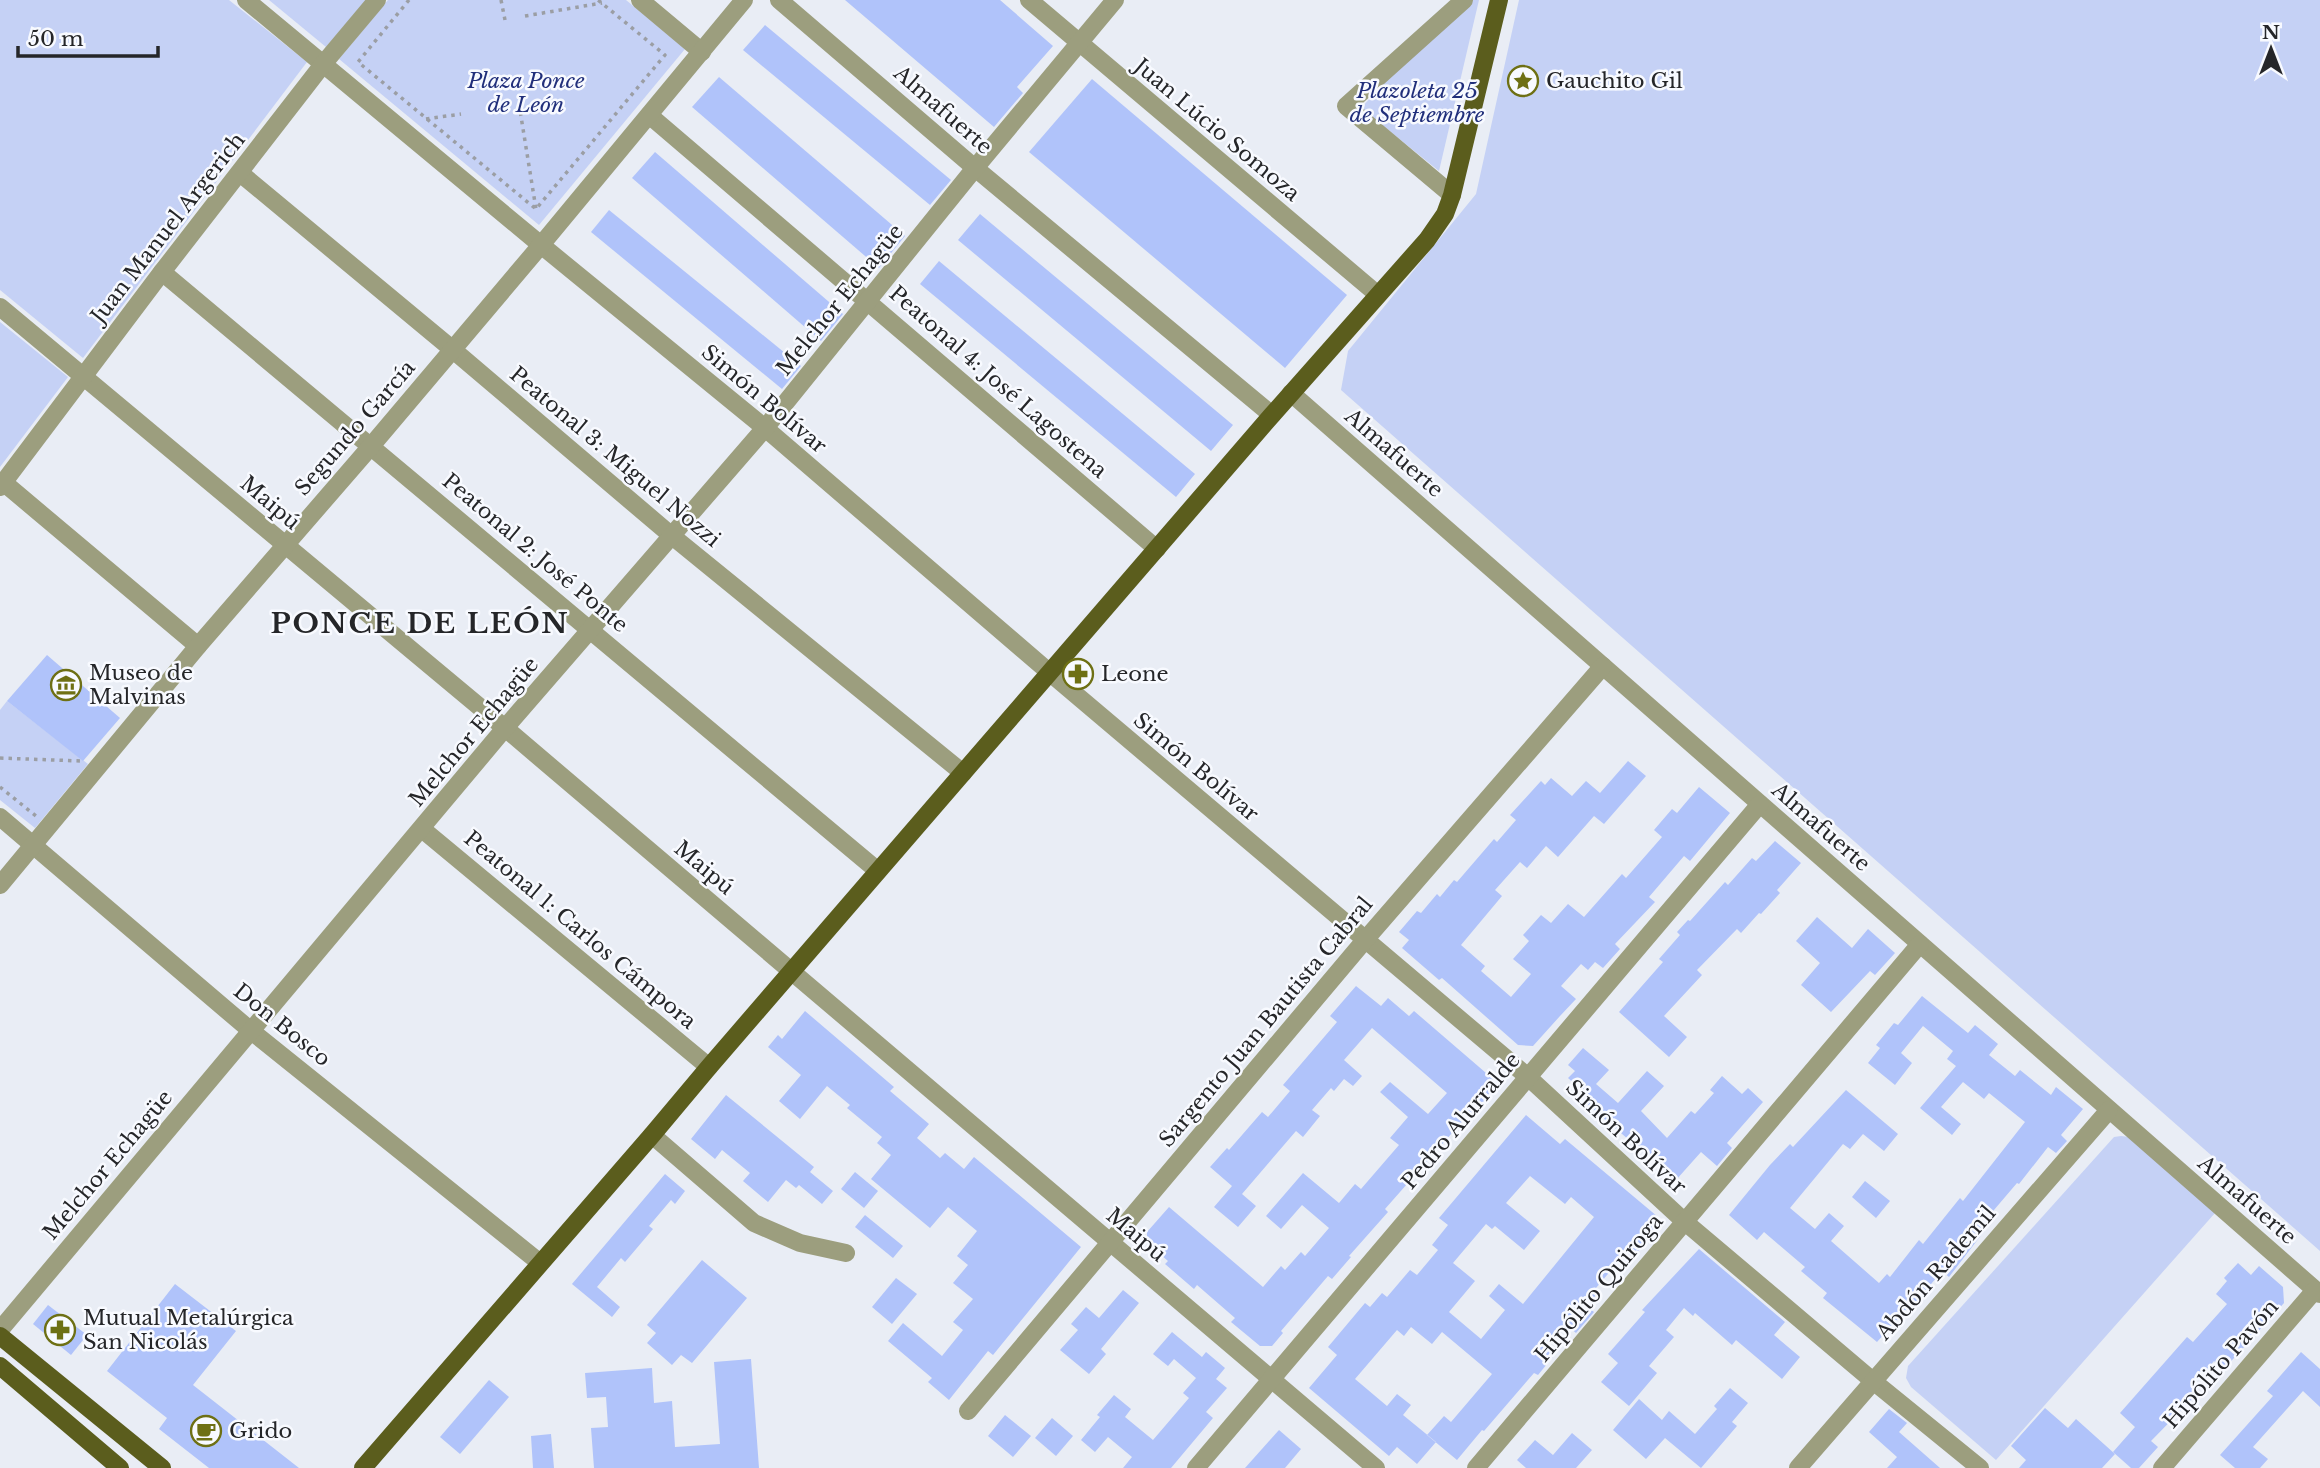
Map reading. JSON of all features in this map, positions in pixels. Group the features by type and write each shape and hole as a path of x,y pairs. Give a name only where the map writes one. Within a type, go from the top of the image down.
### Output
{"main road":[{"path":"363,1468 1437,226 1452,195 1499,0"},
{"path":"0,1336 162,1468"},
{"path":"0,1366 120,1468"}],"street":[{"name":"Simón Bolívar","path":"247,0 765,428 1528,1077 1685,1222 1980,1468"},
{"name":"Juan Manuel Argerich","path":"1,485 324,63 377,0"},
{"path":"640,0 702,52"},
{"name":"Segundo García","path":"0,885 198,646 541,245 744,0"},
{"name":"Almafuerte","path":"779,0 975,168 1272,415"},
{"name":"Juan Lúcio Somoza","path":"1028,0 1377,295"},
{"name":"Melchor Echagüe","path":"0,1330 505,729 765,428 1115,0"},
{"path":"1452,195 1346,106 1464,0"},
{"name":"Peatonal 4: José Lagostena","path":"649,114 1157,549"},
{"name":"Peatonal 3: Miguel Nozzi","path":"240,173 672,536 963,773"},
{"name":"Peatonal 2: José Ponte","path":"162,272 878,871"},
{"name":"Maipú","path":"0,307 505,729 1376,1468"},
{"name":"Almafuerte","path":"1291,393 2318,1292"},
{"path":"1,485 198,646"},
{"name":"Sargento Juan Bautista Cabral","path":"968,1411 1365,940 1603,666"},
{"name":"Pedro Alurralde","path":"1196,1468 1760,804"},
{"name":"Don Bosco","path":"0,817 250,1030 539,1262"},
{"name":"Peatonal 1: Carlos Cámpora","path":"422,829 709,1067"},
{"name":"Hipólito Quiroga","path":"1476,1468 1920,944"},
{"name":"Abdón Rademil","path":"1798,1468 2109,1110"},
{"path":"652,1135 754,1223 800,1243 846,1253"},
{"name":"Hipólito Pavón","path":"2162,1468 2318,1292"}],"path":[{"path":"409,0 358,62 536,209"},
{"path":"501,0 505,20"},
{"path":"525,16 600,2 665,55 536,209"},
{"path":"519,104 536,209"},
{"path":"426,118 461,114"},
{"path":"0,758 83,761 75,770"},
{"path":"0,787 36,816 44,807"}],"green space":[{"path":"0,0 229,0 307,62 83,358 0,290"},
{"path":"269,0 366,0 326,47"},
{"name":"Plaza Ponce de León","path":"388,0 626,0 685,49 539,225 339,59"},
{"name":"Plazoleta 25 de Septiembre","path":"1462,0 1479,0 1439,171 1361,108"},
{"path":"1519,0 2320,0 2320,1251 1341,390 1348,351 1476,194"},
{"path":"0,322 68,377 0,467"},
{"path":"7,701 88,764 35,828 0,800 0,710"},
{"path":"2114,1137 2129,1137 2215,1213 1996,1460 1911,1387 1906,1378 1908,1366"}],"building":[{"path":"845,0 1000,0 1053,46 1017,87 1023,93 994,127"},
{"path":"765,25 951,180 930,205 743,50"},
{"path":"719,77 905,236 879,268 692,107"},
{"path":"1092,79 1347,295 1285,368 1029,152"},
{"path":"655,152 843,314 821,341 632,178"},
{"path":"609,210 801,366 782,389 591,232"},
{"path":"980,214 1233,425 1211,451 958,240"},
{"path":"939,261 1195,474 1176,497 920,284"},
{"path":"47,655 120,718 83,761 7,701"},
{"path":"1628,761 1646,776 1604,824 1594,816 1558,857 1546,846 1527,868 1520,862 1495,890 1502,896 1461,945 1485,966 1481,971 1511,997 1531,974 1513,959 1529,941 1523,935 1541,915 1551,923 1568,904 1584,917 1622,874 1626,878 1662,837 1654,830 1672,809 1677,813 1699,787 1730,813 1690,861 1684,856 1649,897 1655,902 1615,944 1620,949 1603,968 1595,962 1588,970 1581,964 1561,986 1576,999 1533,1046 1518,1045 1442,978 1439,980 1402,948 1409,940 1399,932 1417,911 1421,913 1437,894 1440,897 1454,880 1457,882 1494,839 1497,842 1516,820 1510,815 1541,781 1545,785 1551,778 1572,796 1586,781 1600,793"},
{"path":"1775,841 1801,863 1777,890 1780,893 1761,914 1759,913 1741,933 1737,929 1697,970 1702,975 1664,1016 1687,1037 1669,1057 1619,1012 1663,962 1659,959 1680,935 1677,932 1725,882 1728,885 1752,858 1756,861"},
{"path":"1817,917 1852,948 1868,929 1895,953 1875,975 1870,971 1831,1012 1801,985 1820,963 1796,941"},
{"path":"1356,986 1381,1006 1388,998 1409,1016 1414,1011 1500,1085 1470,1119 1467,1116 1385,1209 1388,1212 1349,1256 1351,1257 1332,1279 1328,1276 1281,1331 1283,1333 1272,1346 1260,1346 1231,1322 1235,1318 1197,1285 1194,1289 1165,1264 1168,1261 1147,1243 1147,1232 1169,1207 1263,1287 1281,1266 1285,1270 1301,1252 1305,1256 1329,1228 1302,1205 1281,1229 1266,1216 1303,1173 1339,1203 1355,1184 1361,1189 1399,1145 1390,1138 1408,1117 1380,1092 1390,1082 1428,1114 1447,1093 1372,1028 1344,1060 1362,1076 1353,1086 1344,1079 1334,1091 1331,1088 1312,1110 1320,1116 1303,1137 1296,1131 1242,1194 1256,1206 1238,1227 1214,1207 1232,1186 1210,1167 1227,1148 1229,1150 1262,1112 1268,1117 1290,1091 1283,1085 1337,1022 1330,1016"},
{"path":"1922,996 1968,1033 1975,1025 1998,1044 1989,1055 2015,1076 2020,1070 2051,1095 2056,1087 2083,1109 2061,1135 2067,1141 2056,1153 2048,1147 1988,1217 1992,1221 1949,1277 1942,1271 1877,1342 1823,1298 1827,1293 1801,1271 1805,1267 1764,1232 1757,1240 1729,1215 1770,1165 1790,1144 1793,1147 1846,1090 1898,1134 1884,1151 1863,1134 1850,1149 1843,1144 1790,1208 1815,1229 1829,1213 1844,1226 1831,1241 1879,1283 1887,1274 1890,1277 1919,1240 1923,1244 1960,1198 1963,1201 2025,1122 1989,1093 1984,1099 1963,1082 1941,1107 1961,1124 1952,1135 1920,1108 1956,1066 1947,1059 1953,1051 1923,1026 1901,1053 1912,1063 1895,1085 1868,1063 1880,1048 1876,1045 1894,1023 1898,1025"},
{"path":"805,1011 894,1087 890,1091 929,1124 917,1138 940,1158 945,1153 964,1169 974,1157 1081,1247 993,1355 988,1351 949,1400 928,1382 932,1378 888,1341 903,1323 942,1356 963,1330 953,1322 973,1299 953,1283 968,1265 957,1256 977,1231 948,1207 930,1228 871,1179 891,1155 877,1143 882,1137 847,1108 850,1105 827,1086 800,1119 779,1101 801,1075 768,1047 778,1035 782,1039"},
{"path":"1583,1048 1609,1070 1596,1084 1618,1103 1647,1071 1664,1086 1641,1111 1667,1138 1691,1111 1695,1114 1714,1093 1710,1090 1722,1076 1742,1094 1748,1088 1763,1102 1727,1143 1732,1148 1717,1166 1701,1152 1676,1180 1574,1093 1578,1087 1568,1078 1575,1071 1568,1065"},
{"path":"726,1095 814,1167 810,1172 833,1191 822,1204 799,1185 796,1188 786,1180 768,1202 743,1181 750,1173 722,1150 715,1159 691,1139"},
{"path":"1526,1115 1560,1144 1565,1139 1664,1222 1625,1266 1619,1261 1596,1288 1599,1291 1587,1306 1594,1312 1576,1333 1567,1325 1548,1347 1556,1353 1538,1375 1534,1373 1457,1460 1436,1442 1417,1464 1397,1447 1389,1456 1309,1388 1337,1355 1328,1347 1365,1303 1370,1307 1382,1293 1387,1297 1410,1270 1417,1275 1438,1250 1432,1245 1448,1225 1439,1218","holes":["1530,1176 1565,1204 1571,1197 1594,1217 1523,1304 1499,1284 1489,1296 1505,1310 1481,1339 1449,1312 1475,1281 1453,1263 1486,1224 1492,1229 1495,1226 1524,1250 1540,1231 1506,1203","1411,1327 1432,1344 1442,1332 1492,1374 1451,1422 1444,1416 1427,1435 1403,1415 1411,1405 1397,1394 1387,1406 1355,1379 1397,1330 1404,1336"]},
{"path":"855,1172 878,1191 864,1208 841,1189"},
{"path":"665,1174 685,1191 675,1204 671,1200 649,1226 653,1229 625,1262 621,1258 597,1287 620,1307 612,1317 572,1284"},
{"path":"1865,1181 1890,1201 1876,1218 1852,1197"},
{"path":"865,1215 903,1246 893,1258 855,1227"},
{"path":"1699,1249 1785,1322 1774,1335 1800,1357 1782,1379 1736,1340 1732,1345 1695,1313 1693,1316 1684,1308 1666,1330 1674,1337 1649,1366 1657,1373 1629,1406 1601,1382 1618,1363 1608,1354 1645,1312 1642,1310"},
{"path":"702,1260 747,1298 692,1363 681,1355 672,1365 647,1343 656,1333 647,1325"},
{"path":"2238,1263 2251,1275 2259,1266 2283,1287 2284,1303 2224,1369 2214,1361 2191,1387 2198,1393 2151,1441 2158,1447 2139,1468 2131,1468 2113,1452 2135,1427 2120,1413 2187,1337 2193,1342 2227,1304 2216,1294 2227,1281 2224,1278"},
{"path":"896,1278 917,1294 892,1324 872,1307"},
{"path":"175,1284 236,1331 193,1385 299,1468 209,1468 159,1429 167,1418 107,1371"},
{"path":"1123,1290 1139,1303 1101,1349 1106,1354 1089,1374 1060,1350 1078,1330 1071,1324 1086,1307 1099,1318"},
{"name":"Mutual Metalúrgica San Nicolás","path":"48,1305 87,1335 71,1355 33,1324"},
{"path":"1172,1332 1202,1357 1206,1352 1225,1368 1216,1379 1227,1388 1206,1412 1213,1418 1171,1468 1123,1468 1132,1457 1108,1437 1095,1452 1081,1440 1114,1395 1131,1409 1125,1417 1153,1440 1189,1398 1183,1393 1196,1378 1174,1359 1168,1366 1153,1354"},
{"path":"2301,1352 2320,1369 2320,1407 2303,1391 2253,1447 2268,1459 2260,1468 2235,1468 2220,1455 2273,1396 2267,1391"},
{"path":"751,1359 759,1468 594,1468 591,1428 608,1427 606,1397 587,1398 585,1373 652,1368 654,1403 672,1401 675,1447 720,1444 714,1362"},
{"path":"489,1380 509,1397 460,1454 440,1437"},
{"path":"1730,1388 1748,1403 1732,1422 1737,1426 1701,1468 1665,1438 1646,1459 1613,1430 1639,1399 1662,1420 1669,1411 1695,1434 1717,1409 1714,1406"},
{"path":"2045,1408 2068,1428 2076,1419 2115,1454 2102,1468 2019,1468 2026,1460 2011,1446"},
{"path":"1889,1409 1907,1423 1899,1432 1940,1468 1887,1468 1897,1457 1869,1432"},
{"path":"1005,1415 1031,1436 1013,1457 988,1436"},
{"path":"1052,1418 1073,1436 1056,1456 1035,1438"},
{"path":"1279,1430 1301,1449 1285,1468 1245,1468"},
{"path":"1572,1433 1592,1450 1576,1468 1526,1468 1517,1460 1535,1440 1553,1455"},
{"path":"551,1434 554,1468 533,1468 531,1436"}],"place":[{"name":"Gauchito Gil","path":"1523,81"},
{"name":"Leone","path":"1078,674"},
{"name":"Museo de Malvinas","path":"66,685"},
{"name":"Mutual Metalúrgica San Nicolás","path":"60,1330"},
{"name":"Grido","path":"206,1431"}],"district":[{"name":"PONCE DE LEÓN","path":"420,623"}]}
